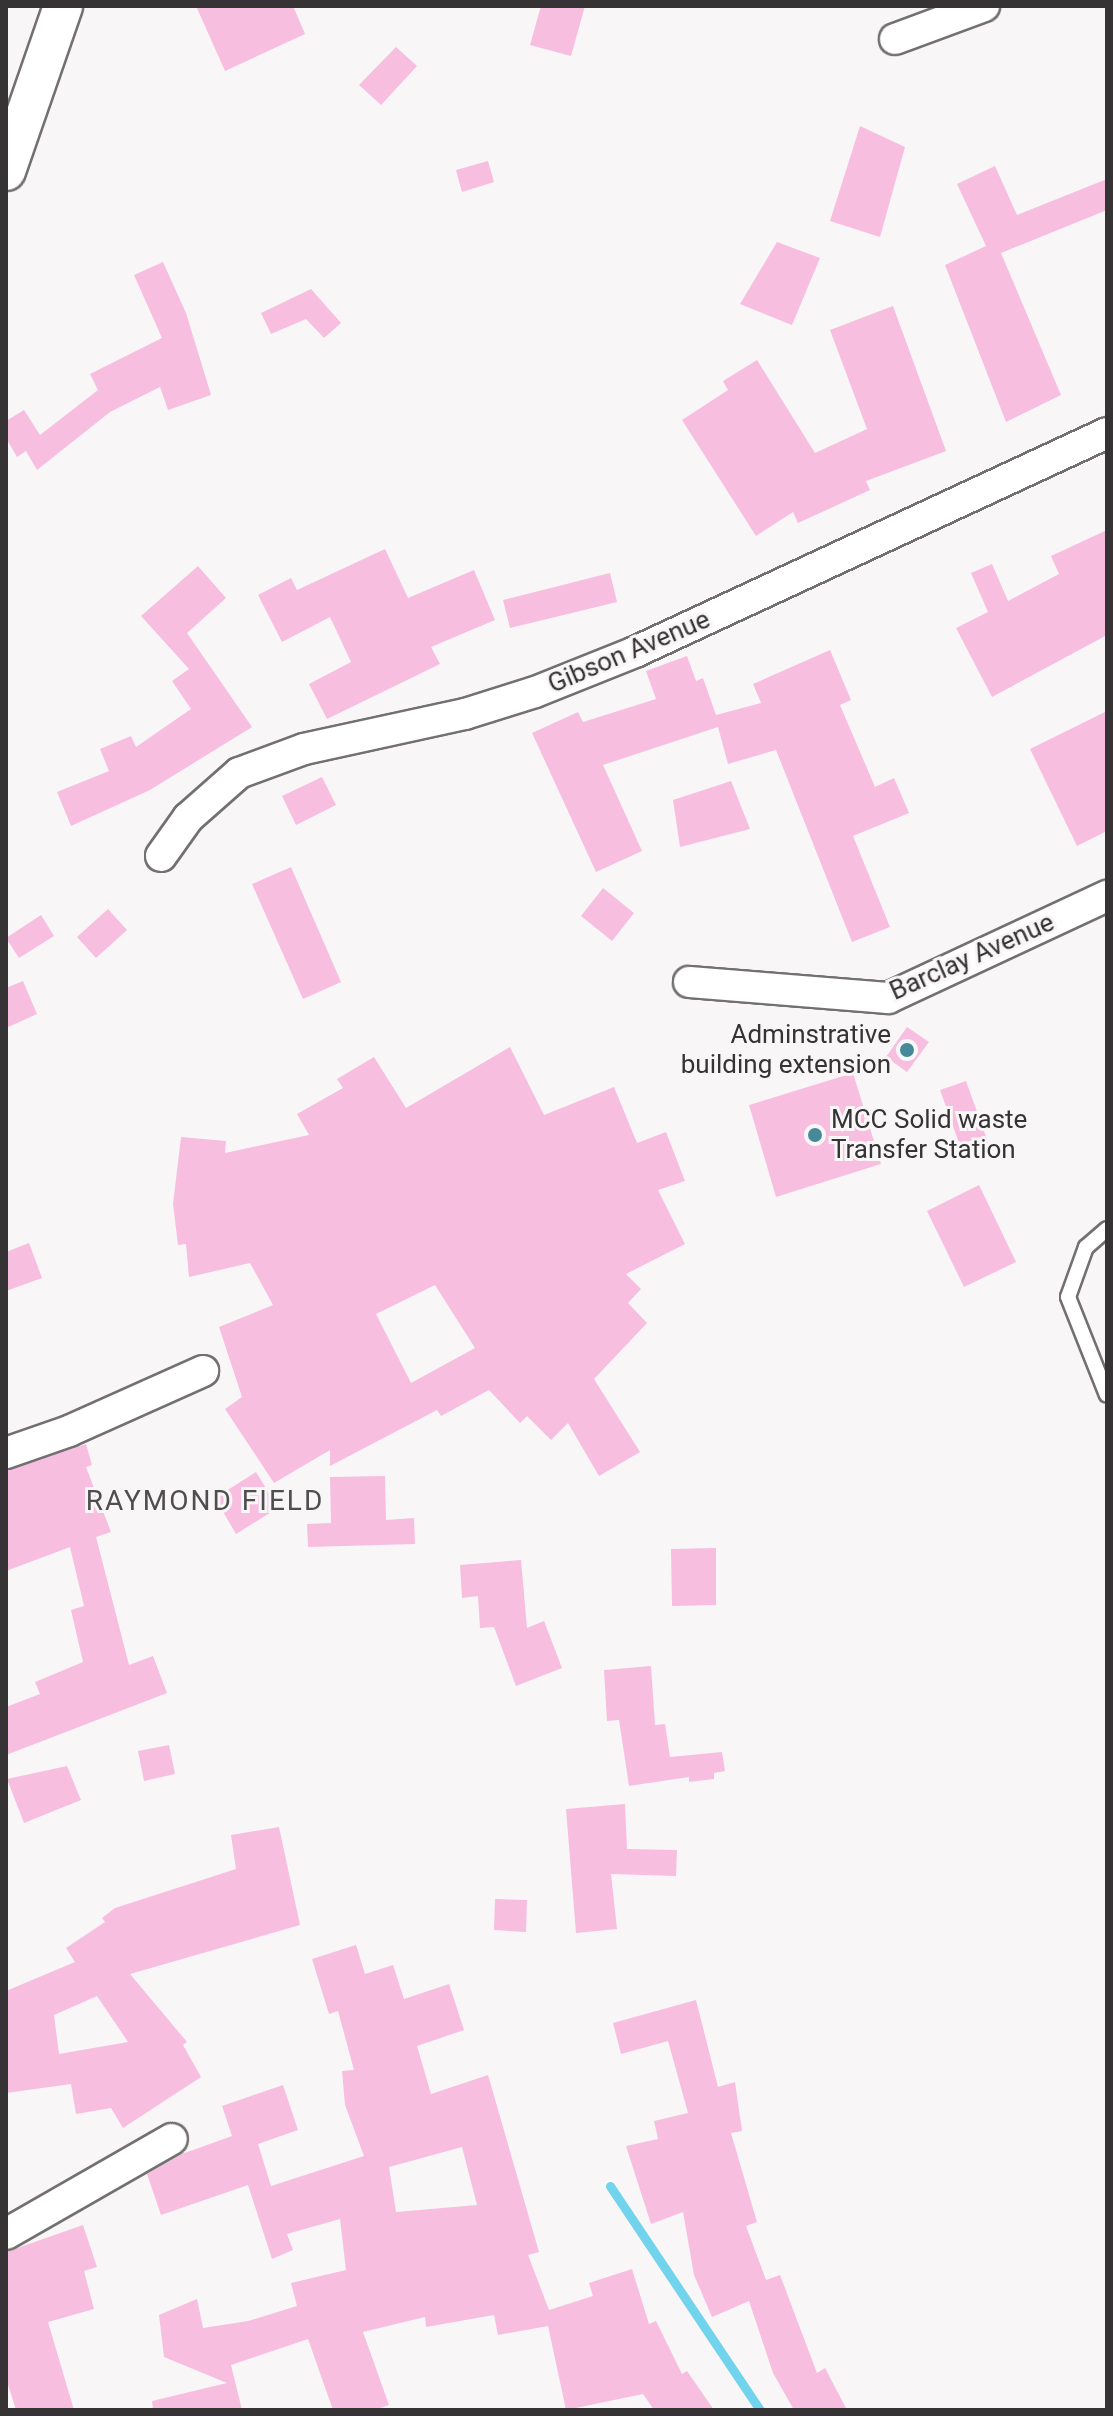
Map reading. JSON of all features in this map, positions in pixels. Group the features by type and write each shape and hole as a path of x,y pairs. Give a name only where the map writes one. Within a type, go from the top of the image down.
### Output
{"street":[{"path":"6,171 63,6"},
{"path":"895,39 984,6"},
{"name":"Gibson Avenue","path":"161,856 188,818 239,773 304,749 421,725 535,692 635,652 1107,433"},
{"name":"Barclay Avenue","path":"689,982 888,998 1107,896"},
{"path":"6,1453 69,1431 203,1371"},
{"path":"6,2234 172,2139"}],"lane":[{"path":"1107,1229 1086,1247 1068,1297 1107,1395"}],"building":[{"path":"196,6 293,6 305,34 225,71"},
{"path":"541,6 585,6 571,56 530,45"},
{"path":"396,47 417,66 381,105 359,85"},
{"path":"860,126 905,147 880,237 830,221"},
{"path":"488,161 494,182 462,192 456,170"},
{"path":"995,166 1017,215 1107,179 1107,210 1001,253 1061,395 1006,422 945,265 986,246 957,184"},
{"path":"777,242 820,258 792,325 740,304"},
{"path":"163,262 186,313 211,395 168,410 160,387 110,412 37,470 26,451 17,457 6,438 6,421 24,410 40,435 98,390 90,374 162,338 134,275"},
{"path":"311,289 341,323 324,338 306,319 271,334 261,313"},
{"path":"893,306 946,451 866,481 870,490 798,523 793,512 756,536 682,420 728,390 723,381 757,360 815,453 867,429 830,330"},
{"path":"1107,530 1107,635 992,697 956,628 988,612 971,573 992,564 1008,601 1059,574 1051,556"},
{"path":"385,549 408,598 474,570 495,620 431,647 440,664 327,719 309,684 351,662 330,617 282,642 258,595 291,578 297,590"},
{"path":"198,566 226,598 187,633 252,727 150,790 71,826 57,792 109,771 100,749 131,736 136,747 191,709 172,681 189,669 141,616"},
{"path":"610,573 617,602 510,628 503,600"},
{"path":"830,650 851,700 840,705 875,787 894,778 909,813 853,836 890,927 852,942 776,750 728,764 718,727 603,765 642,851 596,872 532,733 578,712 583,722 656,699 646,671 687,656 696,681 703,678 716,715 761,703 753,684"},
{"path":"1107,711 1107,831 1077,846 1030,749"},
{"path":"322,777 336,805 296,825 282,796"},
{"path":"731,781 750,829 680,847 673,800"},
{"path":"291,867 341,982 303,999 252,884"},
{"path":"603,888 634,913 612,941 581,916"},
{"path":"108,909 127,930 96,958 77,937"},
{"path":"41,915 54,936 19,958 6,938"},
{"path":"23,981 37,1014 6,1028 6,988"},
{"name":"Adminstrative building extension","path":"907,1027 929,1042 907,1072 886,1057"},
{"path":"510,1047 544,1115 614,1087 637,1143 666,1132 685,1181 658,1190 685,1244 626,1274 641,1289 628,1303 647,1323 594,1379 640,1452 599,1476 568,1423 551,1440 527,1416 520,1423 489,1390 441,1416 437,1410 330,1466 330,1450 274,1483 225,1409 242,1397 219,1327 273,1305 250,1263 189,1277 186,1244 178,1245 173,1204 181,1137 226,1141 225,1153 309,1135 297,1114 343,1088 337,1079 374,1057 406,1108","holes":["435,1285 475,1348 411,1383 376,1314"]},
{"name":"MCC Solid waste Transfer Station","path":"853,1073 881,1164 776,1197 749,1105"},
{"path":"966,1081 989,1145 963,1154 940,1090"},
{"path":"979,1185 1016,1262 964,1287 927,1211"},
{"path":"29,1243 42,1278 6,1291 6,1252"},
{"path":"86,1444 92,1465 86,1467 111,1532 96,1537 129,1665 153,1656 167,1693 6,1755 6,1707 40,1694 35,1682 83,1662 71,1610 84,1606 70,1547 6,1571 6,1471"},
{"path":"256,1472 278,1508 236,1534 215,1498"},
{"path":"385,1476 386,1520 414,1518 415,1544 308,1547 307,1524 331,1523 330,1477"},
{"path":"716,1548 716,1605 672,1606 671,1549"},
{"path":"521,1560 527,1628 544,1621 562,1668 516,1686 494,1627 480,1628 478,1596 462,1598 460,1565"},
{"path":"651,1666 655,1725 665,1724 670,1757 722,1752 725,1771 714,1773 714,1779 689,1782 689,1777 629,1786 619,1720 607,1721 604,1670"},
{"path":"169,1745 175,1774 144,1781 138,1751"},
{"path":"67,1766 81,1800 24,1823 7,1779"},
{"path":"625,1804 627,1849 677,1850 676,1876 611,1874 617,1929 576,1933 566,1809"},
{"path":"279,1827 300,1925 130,1974 187,2042 183,2045 201,2077 123,2128 111,2108 76,2114 71,2084 6,2093 6,1991 75,1962 66,1948 105,1922 102,1918 115,1908 236,1869 231,1835","holes":["97,1996 128,2042 59,2054 54,2015"]},
{"path":"495,1899 527,1900 526,1932 494,1930"},
{"path":"356,1945 365,1974 393,1965 404,1999 449,1984 464,2030 417,2046 431,2094 488,2075 539,2252 528,2255 549,2310 593,2296 589,2283 632,2269 649,2324 656,2321 682,2374 687,2371 714,2410 654,2410 643,2394 566,2410 548,2326 498,2335 494,2315 426,2327 425,2317 363,2332 389,2405 374,2410 333,2410 308,2339 231,2365 242,2410 153,2410 152,2401 227,2383 164,2357 159,2315 197,2299 203,2328 248,2321 297,2306 291,2283 346,2270 340,2219 287,2234 293,2250 272,2259 248,2185 161,2215 147,2174 182,2154 232,2136 222,2106 283,2085 298,2130 258,2144 271,2186 364,2156 345,2105 342,2071 354,2070 338,2011 329,2014 312,1959","holes":["462,2147 477,2205 396,2212 389,2167"]},
{"path":"696,2000 718,2087 735,2082 742,2131 731,2133 757,2222 746,2226 766,2280 780,2275 817,2373 825,2368 847,2410 794,2410 773,2373 749,2301 712,2317 694,2275 683,2212 651,2224 626,2146 658,2139 654,2121 688,2113 668,2041 621,2054 613,2023"},
{"path":"83,2225 97,2267 84,2271 94,2309 48,2322 74,2410 16,2410 6,2378 6,2252"}],"waterway":[{"path":"610,2186 760,2410"}],"place":[{"name":"Adminstrative building extension","path":"907,1050"},
{"name":"MCC Solid waste Transfer Station","path":"815,1135"}],"district":[{"name":"RAYMOND FIELD","path":"205,1501"}]}
